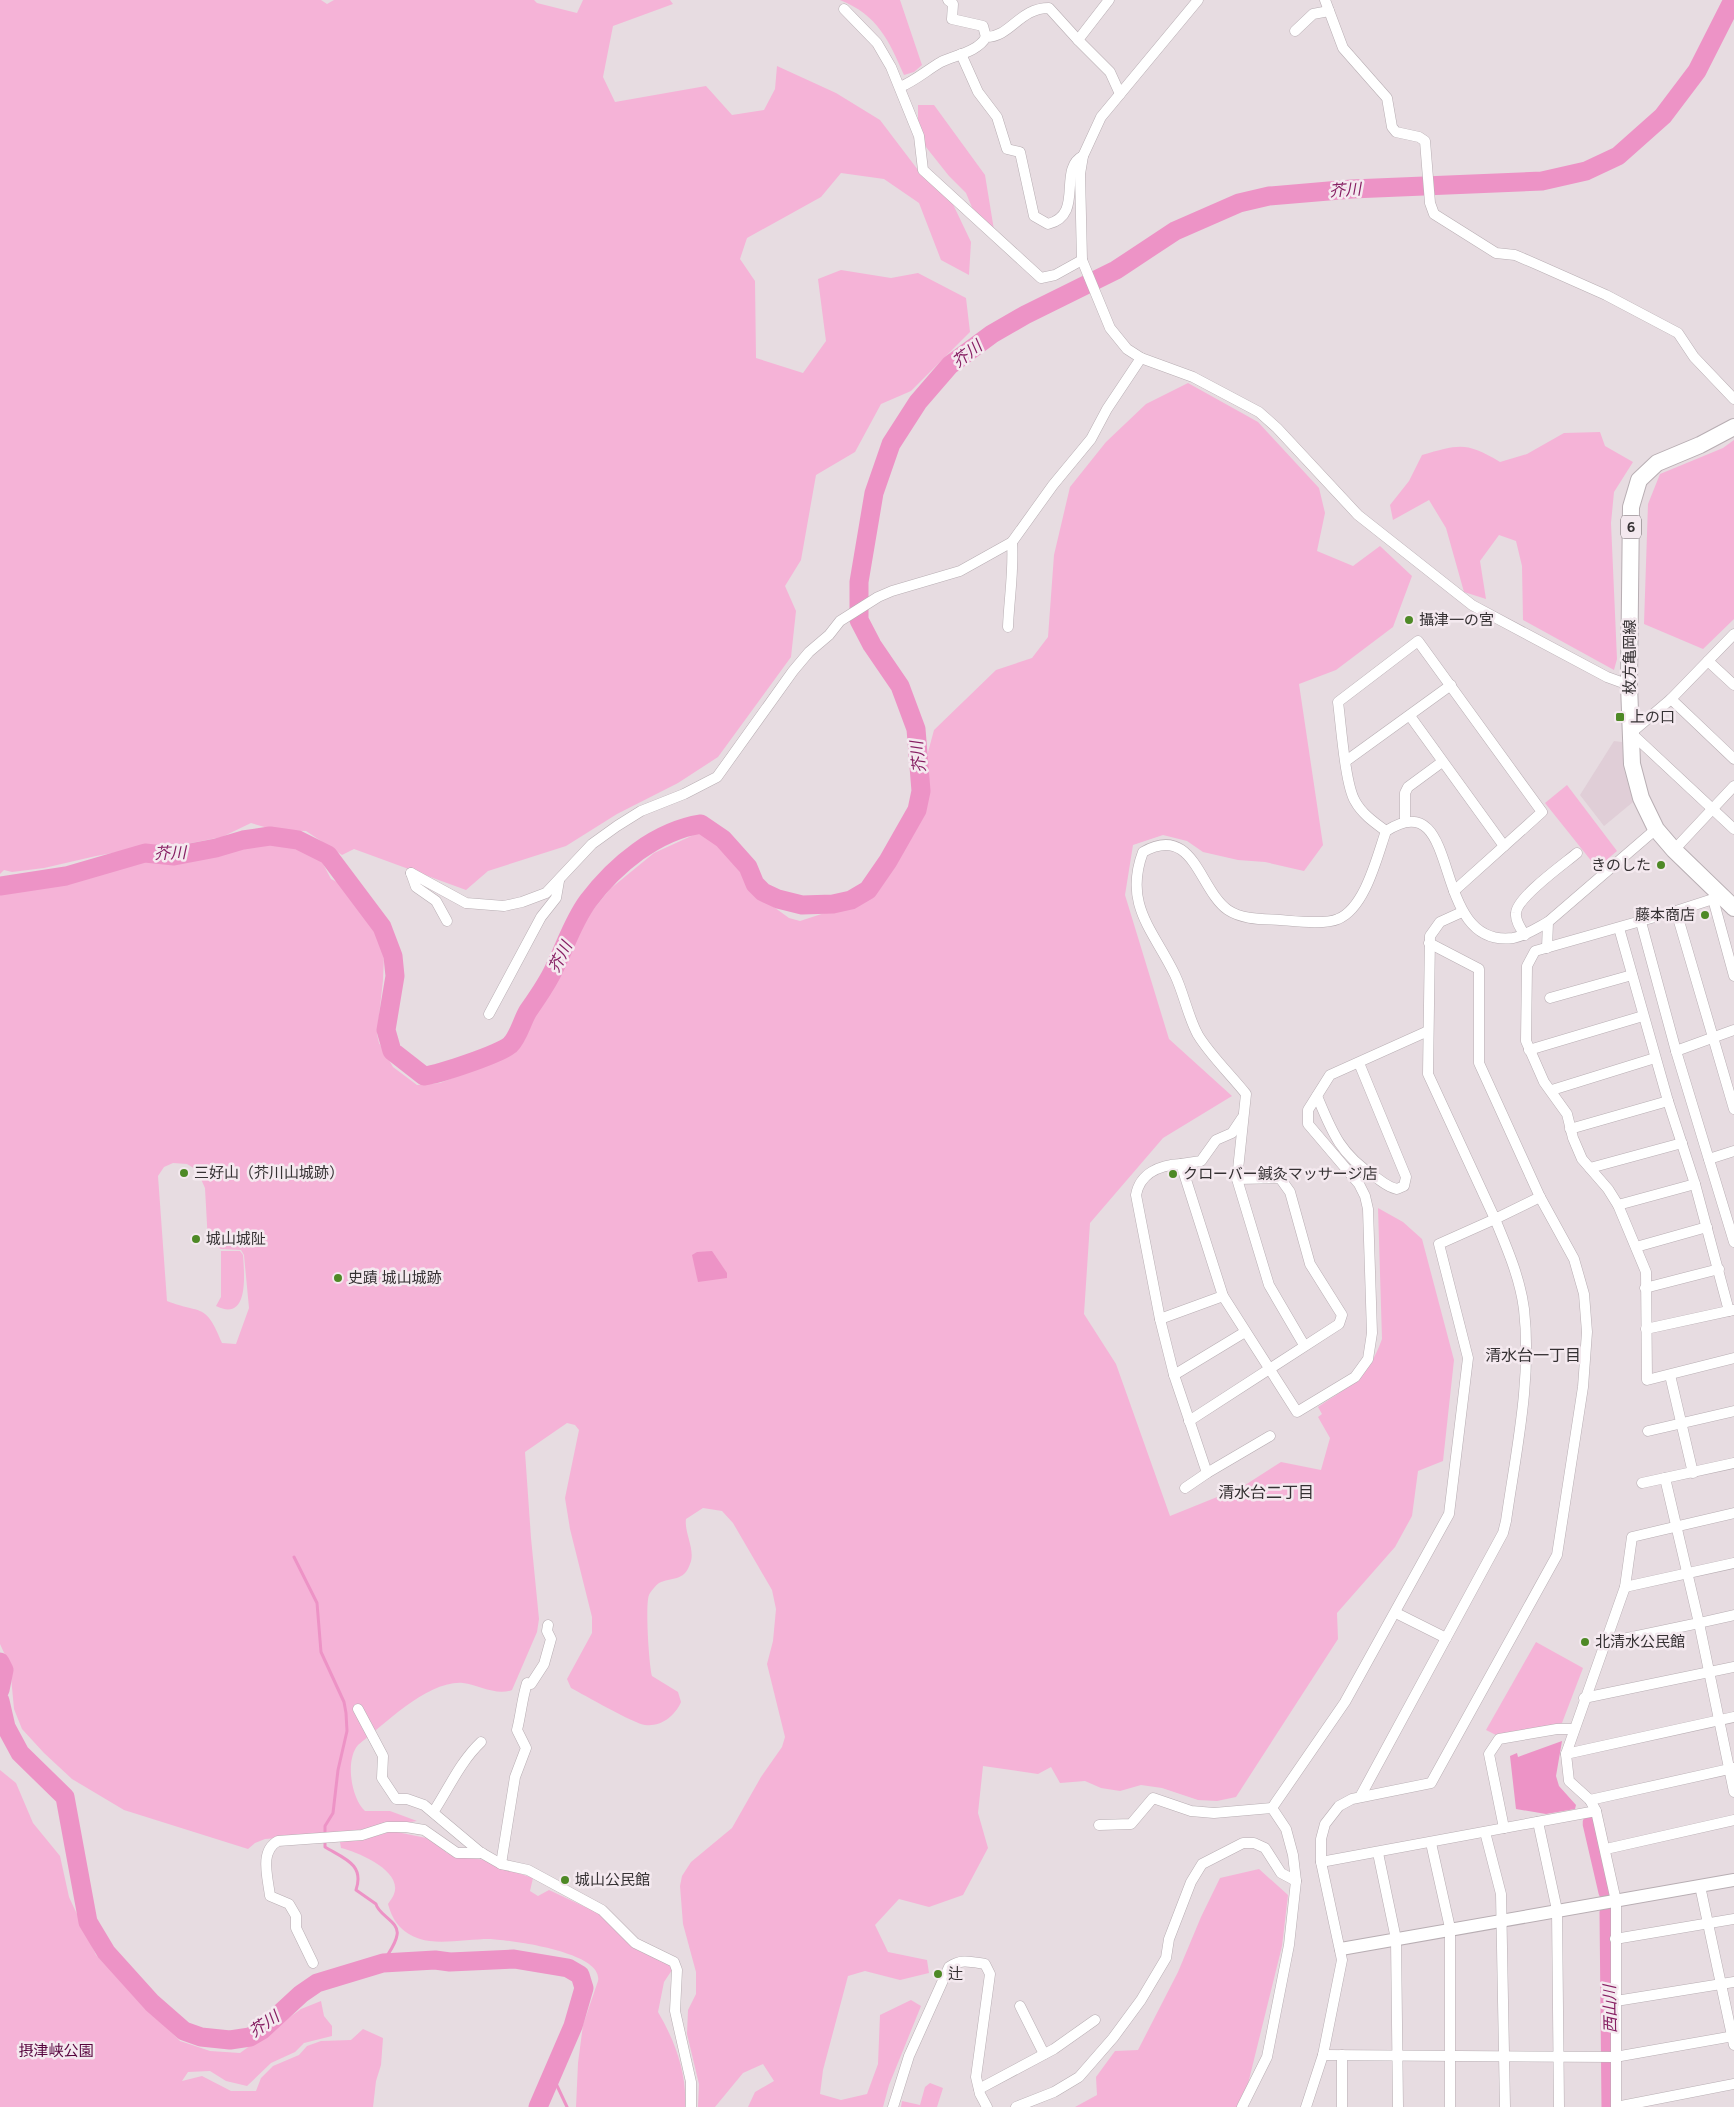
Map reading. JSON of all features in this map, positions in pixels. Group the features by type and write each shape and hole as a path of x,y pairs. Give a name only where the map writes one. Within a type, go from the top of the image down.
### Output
{"main road":[{"name":"枚方亀岡線","path":"1734,427 1700,445 1657,462 1639,480 1632,507 1629,685 1632,764 1641,798 1656,828 1674,850 1716,896 1734,908"}],"street":[{"path":"900,87 942,62 984,42 986,37 983,26 952,19 954,4 948,0"},
{"path":"1078,40 1109,0"},
{"path":"1198,0 1101,118 1083,156 1080,174 1082,262 1110,328 1118,340 1141,358 1193,378 1259,412 1277,428 1358,515 1472,605 1607,677 1629,685"},
{"path":"1325,0 1343,48 1387,98 1392,127 1396,132 1419,137 1425,141 1430,202 1434,214 1496,252 1515,256 1545,268 1606,296 1678,333 1694,357 1734,399"},
{"path":"986,37 1002,34 1036,8 1049,8 1110,72 1120,94"},
{"path":"844,9 877,43 900,87 919,136 923,170 1040,278 1055,275 1082,262"},
{"path":"1295,31 1313,14 1329,11"},
{"path":"961,54 978,92 997,118 1007,149 1020,152 1034,216 1048,224 1057,222 1063,215 1070,198 1070,175 1074,163 1083,156"},
{"path":"446,922 436,901 416,887 411,873 466,903 504,906 522,902 546,893 559,882 592,844 617,826 641,811 684,794 717,777 793,671 846,617 878,597 960,571 1012,542 1053,484 1090,439 1107,409 1141,358"},
{"path":"1008,627 1010,583 1014,568 1012,542"},
{"path":"1734,634 1671,700 1631,733 1734,829"},
{"path":"1386,831 1368,818 1355,801 1346,761 1338,702 1418,641 1542,812 1454,890"},
{"path":"1708,661 1734,685"},
{"path":"1346,761 1451,685"},
{"path":"1671,700 1734,759"},
{"path":"1410,716 1504,846"},
{"path":"1405,822 1405,793 1408,787 1442,762"},
{"path":"1674,850 1734,786"},
{"path":"1304,1345 1269,1285 1237,1179 1242,1117 1246,1094 1198,1035 1175,975 1142,917 1138,900 1138,875 1143,852 1151,847 1164,844 1188,856 1199,866 1212,894 1225,908 1239,916 1288,921 1337,920 1359,902 1386,831 1405,822 1414,821 1431,831 1438,843 1462,912 1469,922 1496,938 1513,938 1548,922 1656,828"},
{"path":"1525,934 1518,924 1516,913 1519,906 1526,896 1577,853"},
{"path":"489,1014 541,917 556,898 559,882"},
{"path":"1734,976 1716,896 1641,922 1535,950 1527,966 1526,1040 1544,1082 1552,1090 1567,1114 1570,1129 1582,1159 1608,1189 1618,1205 1646,1272 1647,1380 1734,1358"},
{"path":"1676,911 1734,1110"},
{"path":"1360,1797 1503,1533 1525,1381 1526,1340 1524,1308 1511,1261 1495,1219 1428,1074 1430,936 1440,922 1462,912"},
{"path":"1547,948 1548,922"},
{"path":"1641,922 1676,1050 1734,1242"},
{"path":"1618,928 1731,1310 1646,1329"},
{"path":"1306,2107 1323,2055 1342,1960 1341,1948 1321,1862 1321,1839 1328,1818 1345,1802 1360,1797 1431,1783 1557,1555 1583,1387 1587,1332 1584,1294 1574,1259 1540,1197 1479,1063 1479,969 1429,943"},
{"path":"1550,998 1632,975"},
{"path":"1530,1050 1643,1016"},
{"path":"1676,1050 1734,1030"},
{"path":"1181,1164 1224,1296 1297,1412 1355,1377 1368,1359 1372,1333 1373,1303 1368,1209 1359,1184 1308,1124 1308,1110 1330,1075 1428,1031"},
{"path":"1552,1090 1655,1058"},
{"path":"1317,1096 1336,1141 1362,1169 1387,1187 1397,1189 1404,1186 1406,1177 1359,1063"},
{"path":"1570,1129 1668,1101"},
{"path":"1207,1473 1174,1376 1160,1319 1136,1195 1138,1188 1150,1172 1165,1165 1201,1161 1216,1140 1232,1133 1242,1117"},
{"path":"1590,1168 1682,1143"},
{"path":"1709,1159 1734,1151"},
{"path":"1189,1421 1339,1324 1342,1315 1310,1264 1290,1192 1280,1178 1237,1179"},
{"path":"1618,1205 1695,1184"},
{"path":"1272,1808 1345,1702 1396,1613 1449,1514 1468,1358 1439,1244 1540,1197"},
{"path":"1723,1207 1734,1204"},
{"path":"1636,1247 1707,1227"},
{"path":"1645,1288 1719,1269"},
{"path":"1160,1319 1224,1296"},
{"path":"1174,1376 1245,1332"},
{"path":"1670,1375 1693,1472"},
{"path":"1648,1431 1734,1411"},
{"path":"1185,1488 1270,1436"},
{"path":"1642,1483 1734,1463"},
{"path":"1665,1478 1699,1622 1719,1720 1732,1769 1734,1792"},
{"path":"1734,1513 1632,1537 1625,1587 1584,1698 1566,1754 1569,1781 1590,1800 1596,1811 1606,1849 1616,1901 1616,2107 1734,2084"},
{"path":"1625,1587 1734,1563"},
{"path":"1396,1613 1446,1638"},
{"path":"1604,1643 1734,1615"},
{"path":"501,1864 515,1777 526,1748 517,1730 521,1714 520,1704 527,1682 531,1684 544,1664 551,1639 547,1631 548,1625"},
{"path":"1584,1698 1734,1667"},
{"path":"358,1709 382,1756 380,1772 396,1799 407,1799 424,1805 434,1811 482,1853 501,1864 528,1870 602,1910 635,1943 674,1962 677,1970 674,2010 691,2082 691,2107"},
{"path":"1566,1754 1734,1717"},
{"path":"1504,1828 1489,1754 1499,1739 1557,1729 1574,1729"},
{"path":"434,1811 464,1758 481,1742"},
{"path":"1590,1800 1732,1769"},
{"path":"1099,1825 1131,1824 1152,1798 1191,1811 1214,1813 1272,1808"},
{"path":"1242,2107 1267,2057 1289,1945 1296,1881 1293,1855 1286,1829 1272,1808"},
{"path":"1321,1862 1378,1853 1596,1811"},
{"path":"1606,1849 1734,1820"},
{"path":"1538,1822 1557,1910 1559,2107"},
{"path":"313,1963 296,1928 296,1916 289,1904 270,1896 266,1858 271,1844 278,1841 362,1835 387,1827 406,1827 424,1830 457,1853 482,1853"},
{"path":"1485,1832 1501,1894 1503,1919 1505,2107"},
{"path":"1016,2107 1054,2092 1080,2077 1114,2038 1141,2000 1166,1958 1168,1939 1191,1882 1202,1864 1243,1843 1254,1843 1265,1848 1281,1873 1296,1881"},
{"path":"1430,1843 1450,1928 1450,2107"},
{"path":"1378,1853 1396,1938 1398,2107"},
{"path":"1341,1948 1734,1880"},
{"path":"1323,2055 1616,2057 1733,2039 1700,1886"},
{"path":"1616,1939 1734,1919"},
{"path":"893,2107 909,2056 949,1967 957,1961 985,1964 990,1974 976,2077 987,2107"},
{"path":"1616,2002 1734,1982"},
{"path":"1020,2006 1044,2054"},
{"path":"979,2089 1044,2054 1095,2020"},
{"path":"1342,2055 1342,2107"}],"shaded area":[{"path":"1614,741 1622,742 1624,770 1633,802 1604,826 1580,795"},
{"path":"712,1251 727,1273 727,1278 698,1282 692,1255 697,1252"},
{"path":"1562,1741 1556,1776 1559,1786 1576,1805 1575,1809 1546,1814 1516,1809 1510,1756 1517,1753 1518,1757"}],"green space":[{"path":"0,0 321,0 327,4 334,0 534,0 537,3 577,13 583,0 670,0 673,4 613,26 603,77 615,102 706,86 732,115 764,110 775,89 777,66 836,93 880,120 918,170 950,198 971,242 969,275 941,260 919,203 884,179 841,173 821,197 747,238 740,259 755,281 756,358 803,373 826,341 818,279 841,270 891,278 918,273 966,298 970,332 911,391 881,404 855,452 816,475 801,560 785,586 796,611 791,657 718,757 678,783 617,814 566,846 488,871 466,890 354,849 342,855 306,831 275,830 251,823 222,837 186,844 151,846 44,868 12,872 4,870 0,874"},
{"path":"840,0 900,0 922,65 914,72 904,75 881,30 864,13"},
{"path":"918,105 934,105 985,175 994,230 976,217 966,193 949,176 918,137"},
{"path":"1188,383 1258,422 1319,488 1325,513 1317,551 1353,566 1380,546 1412,576 1393,627 1336,670 1299,684 1323,845 1304,871 1265,862 1238,860 1203,852 1187,841 1163,835 1133,845 1125,895 1169,1039 1232,1096 1163,1138 1090,1223 1084,1314 1116,1364 1170,1516 1242,1487 1281,1462 1321,1470 1330,1438 1318,1417 1322,1414 1318,1407 1349,1386 1364,1372 1377,1352 1382,1339 1378,1208 1403,1222 1422,1239 1454,1360 1443,1461 1418,1471 1412,1516 1395,1547 1337,1613 1338,1639 1236,1797 1217,1801 1198,1800 1162,1788 1141,1785 1120,1791 1101,1788 1085,1781 1060,1783 1051,1767 1038,1774 983,1766 978,1813 988,1848 963,1895 929,1907 899,1899 875,1925 888,1952 927,1960 929,1973 900,1980 865,1971 848,1976 823,2070 820,2094 841,2100 867,2094 878,2064 880,2015 911,2000 921,2006 889,2085 883,2107 748,2107 755,2092 774,2081 763,2064 743,2073 715,2107 698,2107 699,2084 687,2034 688,2010 696,1994 696,1972 683,1924 680,1886 682,1876 691,1862 732,1828 761,1777 782,1747 785,1737 767,1664 773,1641 776,1609 772,1590 733,1523 722,1511 703,1508 686,1519 692,1553 687,1570 677,1578 658,1584 650,1594 648,1601 648,1635 652,1676 678,1692 681,1702 675,1712 667,1720 657,1724 645,1725 621,1715 571,1688 567,1679 592,1633 592,1617 570,1529 565,1498 579,1430 575,1425 567,1423 525,1452 539,1619 537,1632 512,1690 500,1692 463,1683 450,1684 435,1689 407,1705 358,1745 354,1752 351,1779 356,1797 365,1811 390,1811 417,1821 338,1833 265,1839 255,1843 248,1849 124,1810 72,1779 22,1729 14,1709 10,1666 0,1644 0,892 117,869 135,862 194,857 239,845 286,844 315,854 321,860 331,879 341,884 367,913 381,938 384,954 383,980 377,1034 379,1043 393,1067 417,1085 440,1083 510,1056 526,1033 589,915 610,889 654,853 698,833 714,841 742,874 753,892 789,918 800,921 846,906 870,895 893,870 927,801 927,756 934,730 996,670 1032,658 1048,637 1054,555 1070,487 1106,442 1146,404","holes":["173,1163 187,1164 197,1170 205,1188 208,1242 221,1249 241,1250 244,1255 249,1308 236,1344 222,1343 211,1321 201,1311 167,1301 158,1176 164,1167"]},
{"path":"1600,432 1605,446 1633,462 1614,492 1611,523 1617,659 1614,670 1523,620 1522,566 1516,541 1499,535 1480,561 1486,599 1464,592 1446,528 1429,500 1393,520 1390,505 1409,481 1422,455 1454,447 1462,447 1478,451 1500,462 1527,454 1564,433"},
{"path":"1734,440 1734,619 1703,649 1644,624 1648,504 1660,474 1723,448"},
{"path":"1567,785 1617,851 1597,868 1545,803"},
{"path":"221,1251 240,1251 243,1255 243,1293 240,1302 235,1308 227,1309 216,1306 221,1297"},
{"path":"1536,1642 1583,1668 1562,1723 1496,1735 1486,1730"},
{"name":"摂津峡公園","path":"0,1770 16,1783 33,1823 60,1856 69,1897 96,1955 180,2041 210,2051 240,2053 301,2009 321,2001 324,2016 332,2026 332,2036 304,2043 295,2052 271,2063 247,2086 226,2081 210,2071 188,2072 182,2081 202,2076 231,2091 256,2091 261,2078 273,2066 299,2055 307,2046 321,2041 351,2040 363,2029 383,2038 381,2065 376,2081 373,2107 0,2107"},
{"path":"392,1831 431,1839 447,1853 465,1858 488,1860 500,1867 533,1878 530,1891 538,1896 549,1890 598,1913 672,1965 672,1970 664,1982 658,2012 670,2034 679,2058 684,2082 685,2107 576,2107 578,2063 583,2025 598,1981 596,1971 586,1962 572,1955 534,1945 489,1939 435,1942 408,1934 399,1926 388,1904 394,1894 395,1886 392,1878 386,1870 368,1858 341,1848 340,1842"},
{"path":"1259,1869 1288,1895 1282,1946 1247,2088 1238,2107 1075,2107 1097,2095 1096,2077 1115,2051 1138,2050 1178,1972 1220,1878"},
{"path":"930,2083 943,2088 937,2107 901,2107 902,2101 920,2105 925,2087"}],"waterway":[{"name":"芥川","path":"0,886 66,876 145,853 174,856 216,848 243,840 270,836 298,840 328,855 382,927 393,956 395,976 386,1030 392,1051 424,1076 469,1063 510,1045 528,1011 551,975 588,901 624,863 653,842 668,834 701,824 723,839 748,867 755,884 763,892 778,899 802,905 833,904 851,900 868,890 888,861 917,810 921,791 916,729 900,686 872,645 859,620 859,582 874,493 891,444 918,402 950,365 992,334 1025,315 1116,270 1175,231 1239,203 1269,196 1352,189 1542,181 1586,171 1618,156 1663,116 1697,71 1733,0"},
{"path":"294,1557 317,1603 321,1652 344,1702 346,1713 347,1731 338,1770 333,1813 325,1826 325,1847 351,1863 357,1874 356,1890 376,1904 395,1926 397,1935 383,1963"},
{"name":"芥川","path":"0,1662 4,1670 0,1690"},
{"name":"芥川","path":"0,1701 6,1727 20,1753 65,1797 88,1922 106,1952 152,2003 184,2031 201,2037 230,2040 250,2037 262,2030 301,1994 317,1983 383,1963 514,1959 568,1968 580,1975 584,1988 573,2026 538,2107"},
{"name":"西山川","path":"1592,1823 1608,1892"},
{"name":"西山川","path":"1609,1912 1611,2107"},
{"path":"552,2075 567,2107"}],"place":[{"name":"攝津一の宮","path":"1409,620"},
{"name":"上の口","path":"1620,717"},
{"name":"きのした","path":"1661,865"},
{"name":"藤本商店","path":"1705,915"},
{"name":"三好山（芥川山城跡）","path":"184,1173"},
{"name":"クローバー鍼灸マッサージ店","path":"1173,1174"},
{"name":"城山城阯","path":"196,1239"},
{"name":"史蹟 城山城跡","path":"338,1278"},
{"name":"北清水公民館","path":"1585,1642"},
{"name":"城山公民館","path":"565,1880"},
{"name":"辻","path":"938,1974"}],"district":[{"name":"清水台一丁目","path":"1533,1355"},
{"name":"清水台二丁目","path":"1266,1492"}]}
